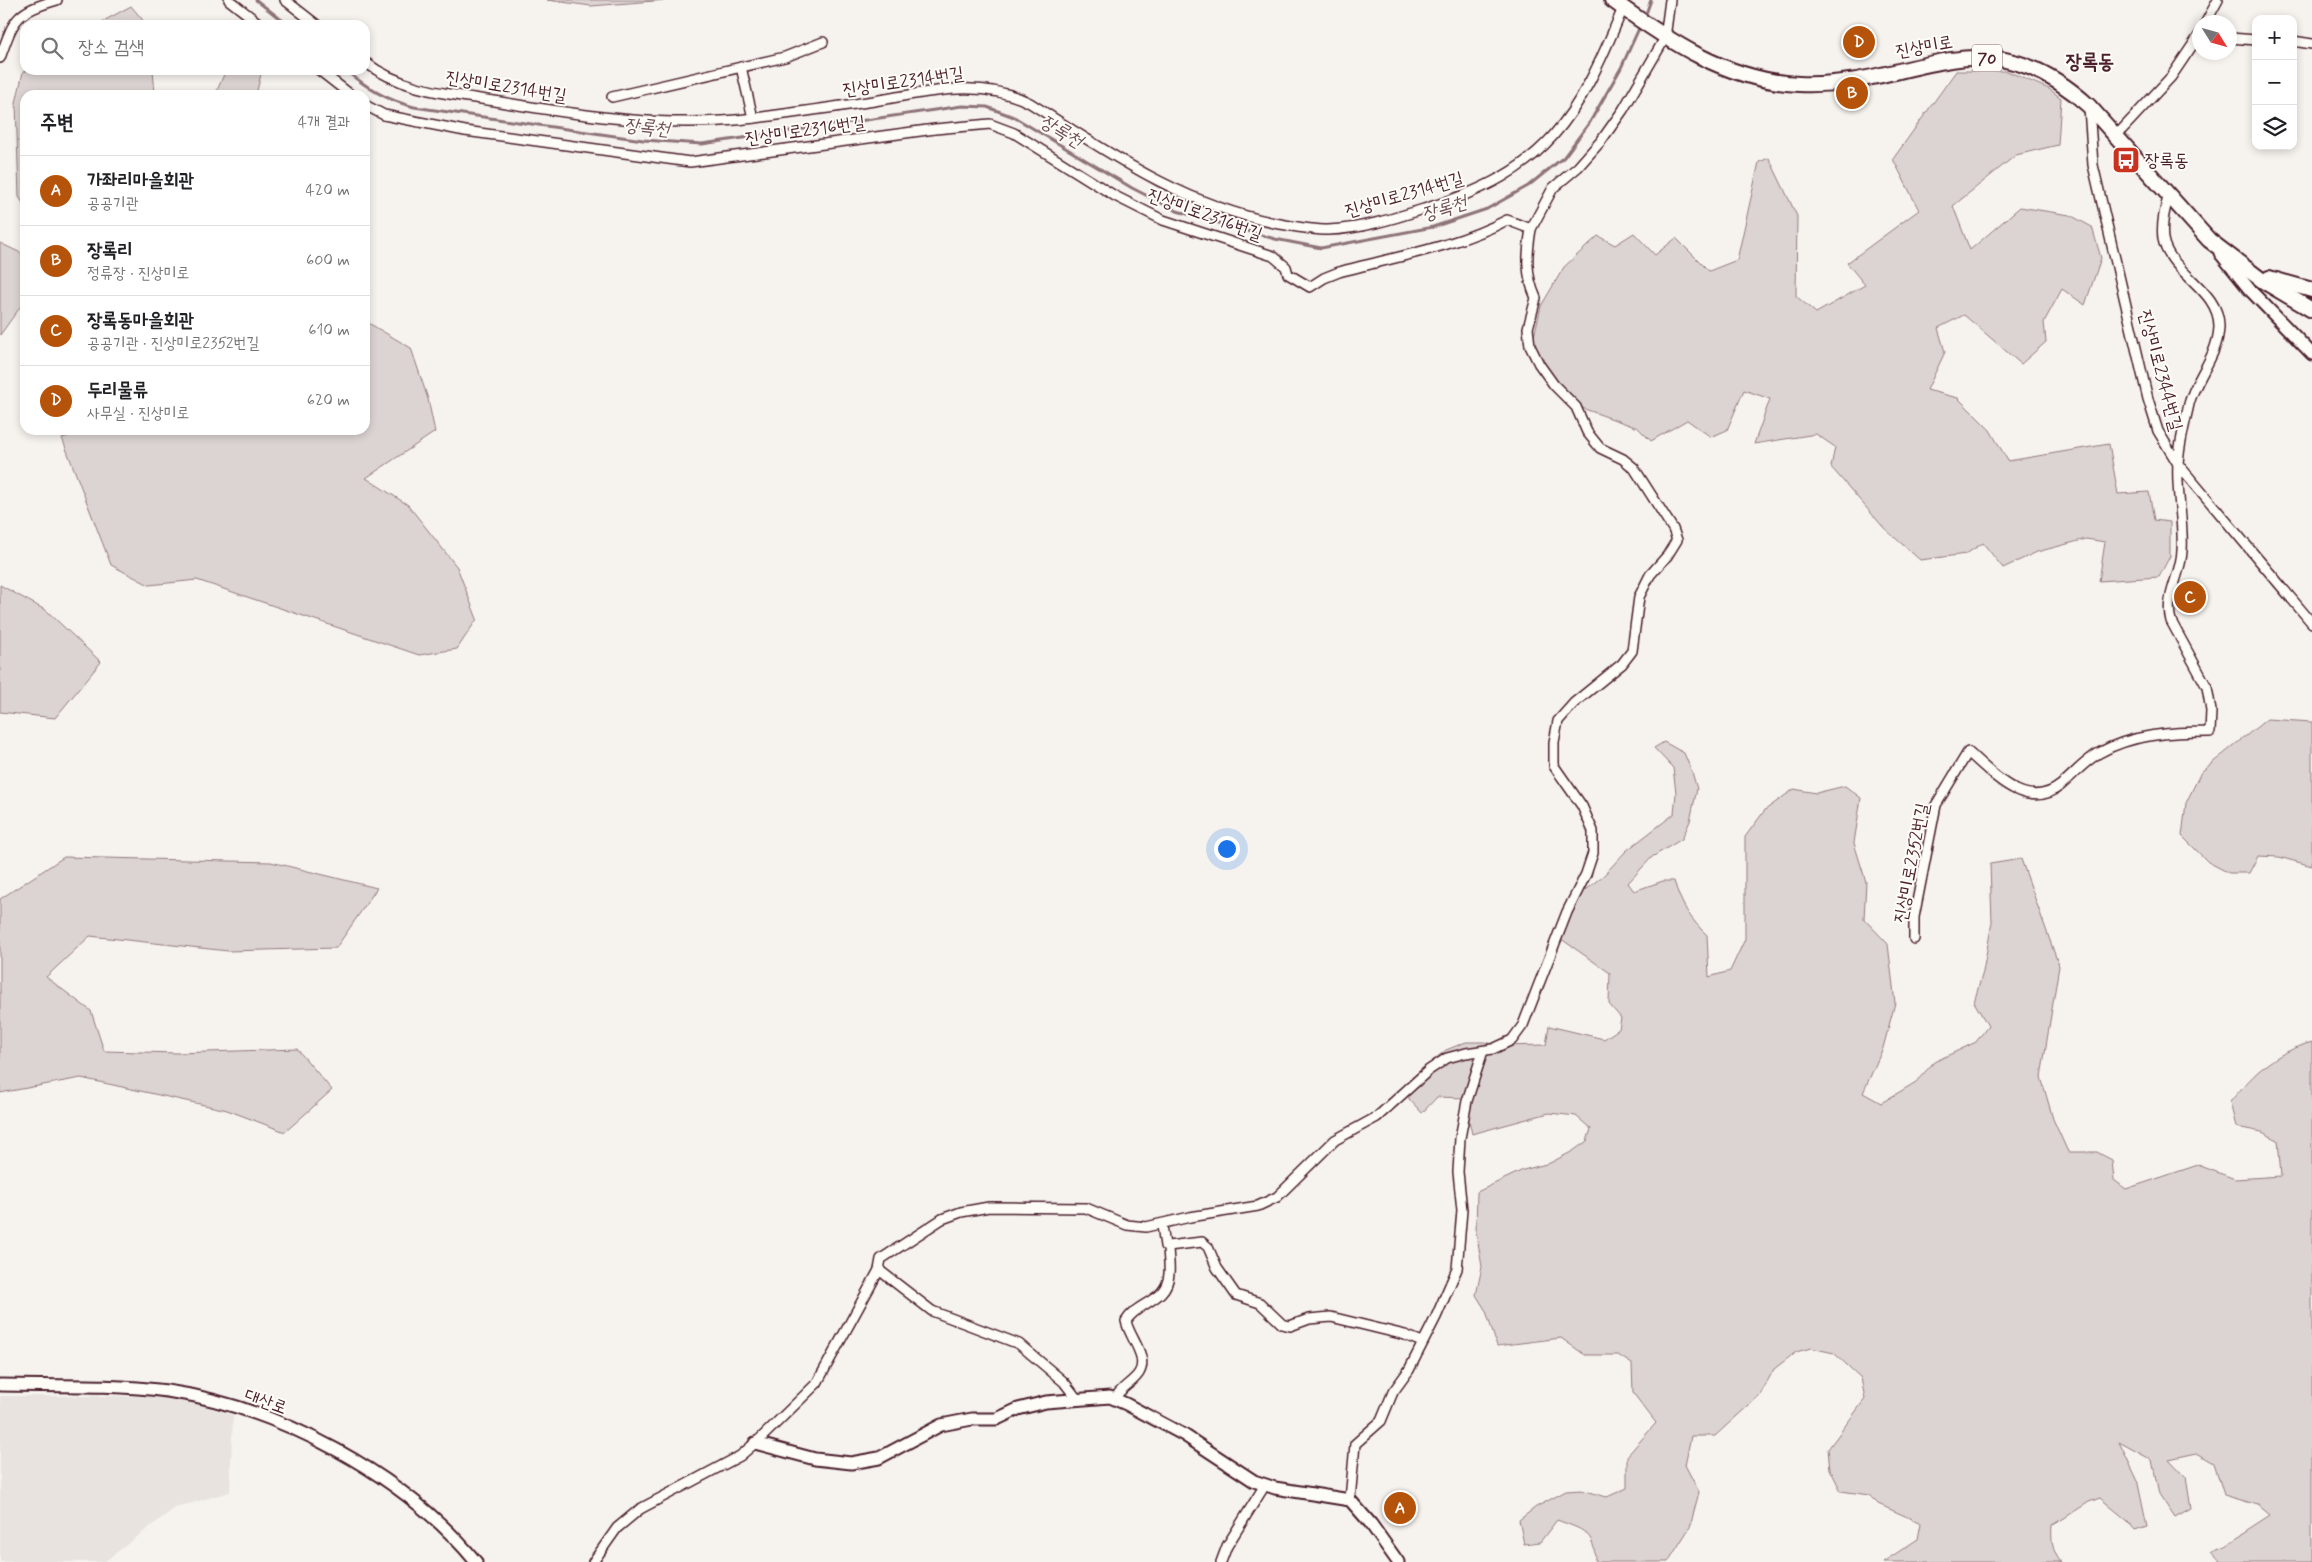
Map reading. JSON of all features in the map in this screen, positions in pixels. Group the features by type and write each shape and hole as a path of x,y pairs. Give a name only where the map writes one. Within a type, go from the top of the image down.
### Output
{"main road":[{"name":"70","path":"1612,0 1662,35"},
{"name":"진상미로","path":"1662,35 1694,54 1737,72 1799,84 1847,81 1942,60 1987,58 2007,61 2046,74 2075,93 2089,106 2209,240 2245,268"},
{"path":"2245,268 2278,281 2312,290"},
{"path":"2245,268 2312,310"}],"street":[{"path":"0,58 10,28 20,16 37,6 56,0"},
{"path":"229,0 255,20"},
{"path":"285,0 311,20"},
{"path":"593,1562 617,1528 640,1509 740,1456 817,1383 879,1270 881,1259 942,1219 961,1212 989,1207 1086,1208 1127,1225 1146,1227 1162,1225 1190,1217 1258,1206 1277,1197 1334,1140 1377,1117 1429,1070 1448,1058 1493,1049 1512,1040 1523,1025 1567,912 1586,874 1593,853 1593,831 1582,806 1554,766 1554,742 1558,722 1574,703 1622,664 1632,651 1639,598 1650,575 1667,556 1677,540 1672,528 1634,468 1623,459 1600,448 1587,432 1576,407 1549,378 1530,346 1528,328 1536,298 1529,283 1526,258 1531,229 1553,188 1578,167 1607,134 1623,110 1662,35 1670,0"},
{"path":"2210,15 2218,0"},
{"name":"진상미로2314번길","path":"370,65 392,80 419,89 585,116 660,123 715,122 753,118 952,88 992,89 1016,96 1030,103 1128,165 1186,195 1262,220 1309,229 1343,229 1399,216 1468,195 1526,162 1559,131 1577,107 1600,66 1625,10"},
{"path":"2237,39 2252,40"},
{"path":"612,98 785,57 823,42"},
{"path":"2297,42 2312,44"},
{"path":"2116,136 2171,77 2192,45"},
{"path":"741,67 753,118"},
{"path":"325,75 345,90"},
{"name":"진상미로2344번길","path":"2089,106 2093,164 2148,399 2158,431 2178,464 2312,623"},
{"name":"진상미로2316번길","path":"370,107 390,116 464,131 690,162 935,129 990,124 1014,133 1115,196 1163,220 1281,260 1288,274 1310,287 1324,278 1339,272 1465,238 1487,231 1507,220 1531,229"},
{"name":"진상미로2352번길","path":"1914,939 1914,917 1936,805 1968,752 2009,786 2022,793 2042,795 2060,786 2098,753 2122,742 2183,732 2210,732 2211,710 2207,687 2168,612 2169,599 2182,550 2178,464 2190,402 2215,347 2219,324 2206,296 2175,261 2163,240 2163,214 2169,194"},
{"path":"2209,240 2250,290 2312,354"},
{"path":"1350,1500 1355,1444 1381,1421 1393,1392 1410,1370 1457,1269 1462,1210 1458,1172 1460,1138 1467,1101 1483,1050"},
{"path":"1115,1399 1119,1390 1138,1373 1142,1363 1140,1352 1128,1332 1126,1321 1131,1313 1140,1306 1158,1298 1169,1275 1168,1246 1165,1246 1162,1225"},
{"path":"1168,1246 1202,1242 1208,1247 1217,1268 1236,1295 1260,1304 1282,1324 1290,1326 1309,1320 1331,1317 1405,1335 1422,1342"},
{"path":"879,1270 932,1310 1019,1344 1064,1382 1077,1399"},
{"name":"대산로","path":"0,1385 165,1391 206,1399 274,1421 322,1443 372,1471 434,1518 476,1562"},
{"path":"755,1443 816,1459 851,1463 879,1458 941,1425 972,1419 997,1419 1018,1409 1046,1402 1110,1397 1184,1435 1254,1482 1350,1500 1371,1524 1398,1562"},
{"path":"1221,1562 1227,1546 1265,1485"}],"shaded area":[{"path":"547,0 667,0 591,6"},
{"path":"131,6 143,20 105,20"},
{"path":"1956,71 2007,71 2049,89 2061,98 2058,145 2016,155 1953,206 1970,250 2020,207 2070,215 2092,227 2101,258 2085,305 2062,289 2044,322 2046,342 2021,364 1964,315 1938,328 1945,352 1927,390 1958,398 1990,430 2008,461 2109,444 2118,494 2149,492 2154,520 2170,522 2170,556 2159,577 2099,581 2105,542 2086,539 2037,552 2003,568 1983,543 1966,554 1920,560 1884,528 1831,467 1835,447 1816,434 1754,444 1770,399 1744,390 1727,430 1711,437 1687,420 1651,441 1638,428 1579,407 1555,381 1532,345 1541,306 1564,267 1598,236 1615,245 1634,233 1655,255 1676,238 1709,271 1737,260 1759,162 1769,158 1797,216 1796,296 1816,313 1865,285 1847,263 1919,210 1893,159"},
{"path":"22,75 153,75 155,90 20,90 20,198 16,103"},
{"path":"224,75 261,75 257,90 217,90"},
{"path":"0,243 20,253 20,307 0,335"},
{"path":"370,324 411,348 428,399 435,432 366,478 408,505 457,567 477,619 457,649 419,655 197,580 149,585 111,565 62,438 72,435 370,435"},
{"path":"0,585 47,611 101,662 55,718 0,712"},
{"path":"2267,719 2312,722 2312,866 2279,857 2258,856 2249,873 2229,873 2208,862 2182,836 2186,803 2201,772"},
{"path":"1664,742 1684,753 1692,772 1697,789 1690,821 1682,839 1652,857 1628,883 1634,891 1663,881 1674,881 1687,911 1707,935 1709,977 1730,971 1745,939 1745,837 1765,810 1794,789 1816,793 1845,786 1861,798 1854,843 1866,882 1864,919 1888,944 1895,1003 1883,1048 1863,1093 1881,1103 1916,1082 1934,1062 1976,1042 1988,1026 1974,1002 1983,972 1992,922 1990,864 2021,859 2059,966 2041,1077 2053,1119 2068,1152 2097,1152 2112,1160 2114,1180 2126,1189 2198,1165 2235,1179 2281,1176 2278,1140 2262,1132 2236,1127 2230,1102 2248,1081 2266,1065 2286,1052 2312,1042 2312,1562 2222,1562 2211,1550 2224,1545 2270,1515 2258,1505 2224,1495 2214,1463 2197,1453 2169,1459 2186,1477 2191,1509 2175,1518 2159,1494 2152,1460 2119,1442 2137,1479 2147,1527 2135,1531 2129,1522 2100,1498 2089,1502 2052,1526 2053,1545 2061,1562 1883,1562 1918,1539 1921,1523 1878,1504 1869,1495 1841,1491 1830,1469 1828,1449 1865,1399 1861,1378 1834,1353 1811,1348 1796,1352 1774,1369 1760,1395 1715,1436 1691,1436 1685,1465 1699,1492 1690,1527 1668,1562 1595,1562 1593,1544 1586,1533 1557,1520 1540,1542 1524,1544 1519,1520 1536,1507 1566,1491 1581,1490 1607,1497 1627,1488 1627,1456 1656,1423 1633,1393 1632,1364 1618,1355 1585,1355 1561,1338 1497,1346 1486,1311 1476,1295 1482,1267 1476,1231 1477,1192 1523,1170 1550,1163 1573,1151 1587,1141 1591,1129 1576,1116 1549,1113 1472,1134 1464,1098 1437,1097 1422,1113 1409,1099 1409,1080 1446,1050 1466,1042 1485,1042 1501,1046 1546,1045 1549,1026 1604,1039 1619,1029 1621,1018 1609,1004 1610,973 1554,934 1566,905 1604,875 1626,851 1674,814 1676,793 1673,768 1654,748"},
{"path":"64,857 271,862 377,888 336,948 228,951 90,936 46,977 91,1011 104,1051 177,1053 297,1049 332,1090 285,1132 227,1110 81,1078 0,1093 0,899"},
{"path":"0,1396 132,1396 169,1398 195,1403 233,1415 230,1492 175,1508 104,1562 0,1562"}],"waterway":[{"name":"장록천","path":"256,0 282,20"},
{"name":"장록천","path":"1644,19 1651,0"},
{"name":"장록천","path":"352,75 377,93 414,107 643,140 702,144 962,106 987,107 1014,117 1132,188 1177,211 1275,239 1321,248 1433,227 1487,209 1528,186 1564,157 1590,122 1621,68 1641,24"}],"place":[{"name":"두리물류","path":"1859,42"},
{"name":"장록리","path":"1852,93"},
{"name":"장록동","path":"2126,160"},
{"name":"장록동마을회관","path":"2190,597"},
{"name":"가좌리마을회관","path":"1400,1508"}],"district":[{"name":"장록동","path":"2090,61"}]}
